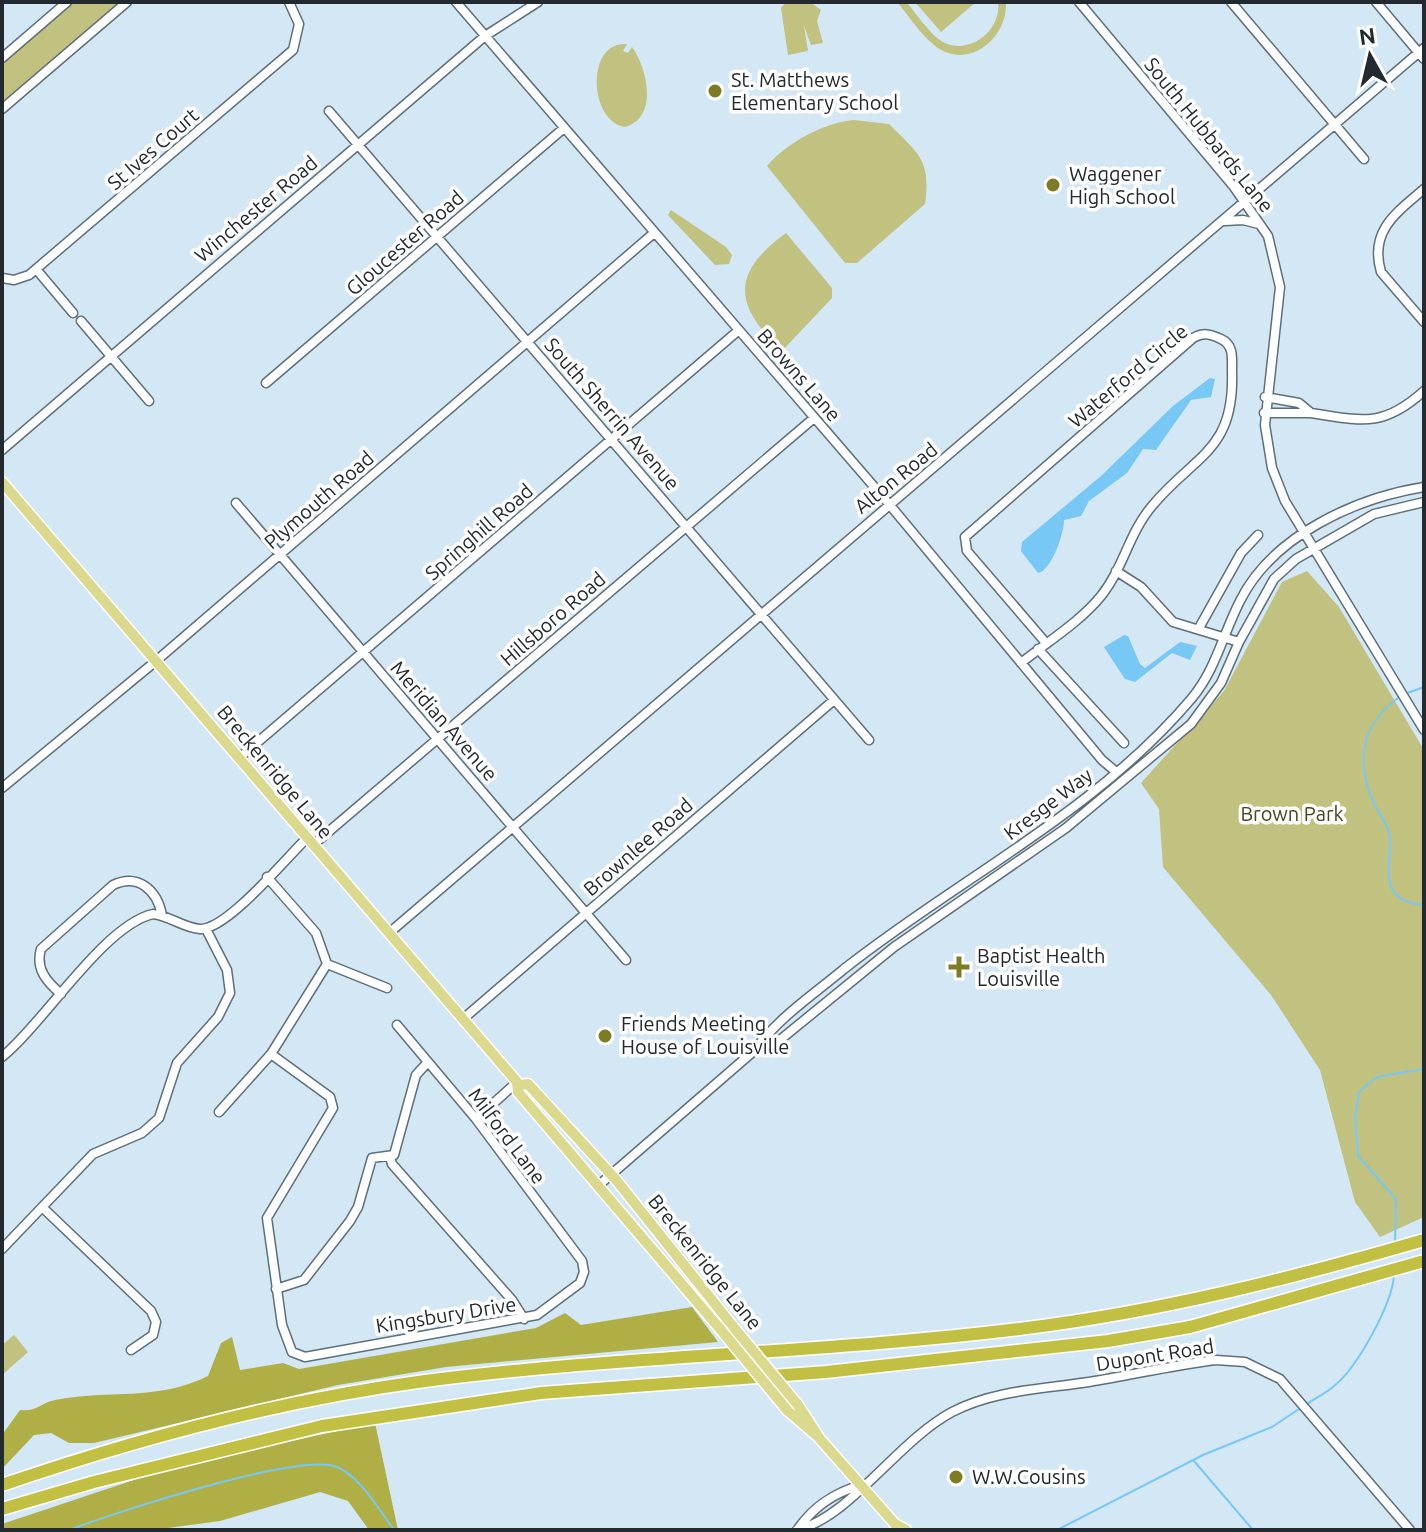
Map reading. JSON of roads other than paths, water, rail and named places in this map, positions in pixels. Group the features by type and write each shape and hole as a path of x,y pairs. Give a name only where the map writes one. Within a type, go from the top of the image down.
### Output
{"highway":[{"path":"2,1485 200,1426 307,1401 410,1384 589,1364 899,1342 1029,1328 1153,1308 1307,1274 1421,1241"},
{"path":"2,1509 217,1450 322,1426 541,1393 963,1359 1108,1341 1190,1327 1421,1262"}],"main road":[{"name":"Breckenridge Lane","path":"2,482 518,1083 518,1092 787,1410 820,1439 895,1527 906,1530"},
{"name":"Breckenridge Lane","path":"518,1083 528,1084 611,1174 798,1405 820,1439"}],"street":[{"path":"2,58 67,2"},
{"path":"2,109 127,2"},
{"name":"St Ives Court","path":"2,278 14,280 36,269 293,50 300,30 289,2"},
{"name":"Browns Lane","path":"456,2 1115,771"},
{"name":"Winchester Road","path":"2,450 485,36 538,2"},
{"name":"South Hubbards Lane","path":"1079,2 1234,187 1261,225 1273,250 1280,287 1264,413 1272,468 1285,501 1306,534"},
{"path":"1231,2 1364,159"},
{"path":"1376,2 1422,53"},
{"name":"Alton Road","path":"389,933 760,613 1422,53"},
{"name":"South Sherrin Avenue","path":"329,111 869,740"},
{"name":"Gloucester Road","path":"266,383 564,128"},
{"path":"1424,189 1386,221 1379,233 1378,262 1381,272 1424,322"},
{"path":"1225,221 1243,220 1261,225"},
{"name":"Plymouth Road","path":"2,788 156,661 654,233"},
{"path":"36,269 73,313"},
{"path":"81,321 149,401"},
{"name":"Springhill Road","path":"239,758 739,330"},
{"name":"Waterford Circle","path":"1021,663 1042,646 1098,599 1148,512 1201,462 1220,434 1232,391 1231,349 1225,341 1210,334 1193,338 967,535 967,551 1042,646"},
{"path":"1264,413 1311,413 1373,421 1405,409 1424,391"},
{"path":"1265,397 1299,403 1311,413"},
{"name":"Hillsboro Road","path":"206,929 231,913 267,877 438,739 814,418"},
{"name":"Kresge Way","path":"599,1185 755,1050 767,1033 870,949 1060,819 1115,771 1191,698 1214,665 1251,583 1286,548 1370,498 1424,487"},
{"name":"Kresge Way","path":"755,1050 775,1044 894,947 1066,828 1158,753 1203,710 1221,683 1239,642 1274,579 1314,547 1374,514 1424,502"},
{"name":"Meridian Avenue","path":"236,503 626,960"},
{"path":"1306,534 1424,730"},
{"path":"1199,628 1241,553 1258,535"},
{"path":"1116,571 1141,587 1173,622 1239,642"},
{"path":"1042,646 1124,743"},
{"name":"Brownlee Road","path":"463,1019 834,700"},
{"path":"267,877 316,933 327,964 387,988"},
{"path":"61,994 43,975 39,956 41,949 113,885 127,880 143,884 159,901 162,915"},
{"path":"2,1057 129,925 147,915 162,915 191,927 206,929 227,970 230,993 218,1017 177,1063 163,1112 148,1129 93,1154 2,1249"},
{"path":"219,1112 271,1054 327,964"},
{"name":"Milford Lane","path":"397,1025 476,1119 582,1261 584,1272"},
{"path":"271,1054 330,1097 333,1108 267,1218 276,1289 301,1282 310,1273 358,1207 372,1158 377,1155 390,1157"},
{"path":"390,1157 396,1150 416,1075 428,1062"},
{"path":"476,1119 518,1083"},
{"path":"390,1157 392,1164 512,1300 524,1319"},
{"path":"42,1207 151,1311 156,1322 153,1335 131,1350"},
{"name":"Kingsbury Drive","path":"276,1289 289,1349 305,1357 387,1340 524,1319 537,1315 577,1286 584,1272"},
{"name":"Dupont Road","path":"862,1485 945,1416 975,1402 1009,1393 1232,1360 1272,1373 1296,1395 1410,1530"},
{"path":"797,1530 807,1517 837,1492 862,1485"},
{"path":"797,1530 814,1526 846,1503 862,1485"}],"water":[{"path":"1210,378 1215,379 1211,397 1191,400 1156,450 1143,449 1127,473 1089,501 1081,516 1064,520 1052,558 1038,573 1021,551 1022,542 1101,476 1173,406"},
{"path":"1124,635 1128,636 1140,664 1145,668 1180,642 1197,646 1190,660 1172,653 1135,682 1125,679 1104,647"}],"waterway":[{"path":"1407,693 1424,687"},
{"path":"1401,696 1388,706 1371,729 1366,741 1364,768 1372,799 1389,833 1391,887 1408,902 1424,905"},
{"path":"1395,1244 1396,1199 1358,1156 1355,1117 1359,1092 1377,1077 1424,1069"},
{"path":"1307,1404 1331,1389 1353,1365 1381,1317 1394,1274"},
{"path":"1057,1530 1203,1455 1272,1427 1302,1407"},
{"path":"1194,1461 1253,1530"},
{"path":"69,1530 205,1486 285,1468 316,1465 337,1467 354,1478 394,1530"}],"place":[{"name":"St. Matthews Elementary School","path":"715,91"},
{"name":"Waggener High School","path":"1053,185"},
{"name":"Baptist Health Louisville","path":"959,967"},
{"name":"Friends Meeting House of Louisville","path":"605,1036"},
{"name":"W.W.Cousins","path":"956,1477"}],"park label":[{"name":"Brown Park","path":"1292,814"}]}
